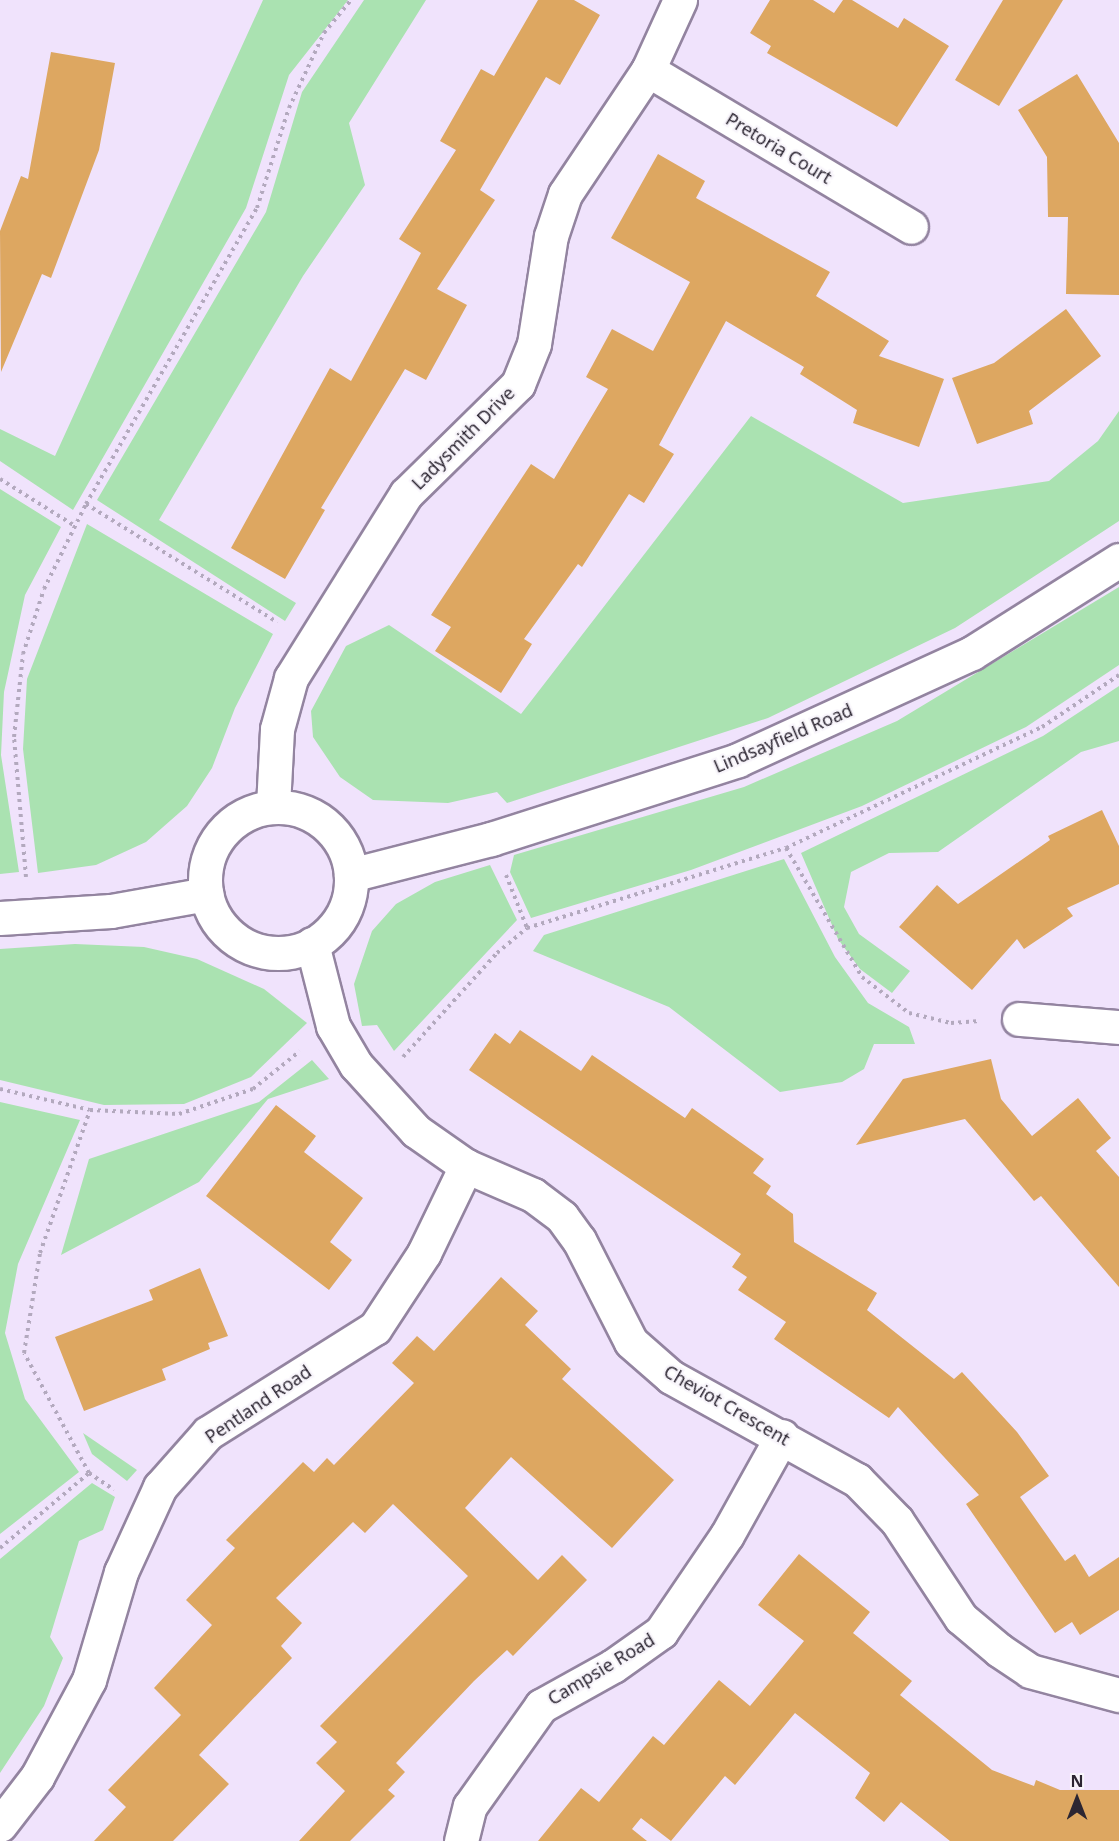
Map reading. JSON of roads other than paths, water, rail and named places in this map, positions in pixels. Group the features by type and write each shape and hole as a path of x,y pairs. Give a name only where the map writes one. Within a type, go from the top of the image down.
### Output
{"street":[{"name":"Ladysmith Drive","path":"273,806 277,729 291,678 406,494 518,384 534,344 551,236 566,194 648,70 680,0"},
{"name":"Pretoria Court","path":"648,70 911,227"},
{"name":"Lindsayfield Road","path":"351,875 491,839 738,760 972,653 1119,560"},
{"path":"273,806 296,809 334,832 351,875 342,915 312,944 289,952 266,952 243,944 224,930 206,894 206,863 215,842 230,823 250,811 273,806"},
{"path":"15,917 111,911 206,894"},
{"name":"Cheviot Crescent","path":"312,944 333,1026 375,1088 416,1131 466,1166 533,1195 562,1217 579,1240 631,1342 671,1377 782,1436 857,1480 880,1500 961,1618 999,1650 1030,1671 1119,1695"},
{"path":"1019,1019 1119,1026"},
{"name":"Pentland Road","path":"0,1825 37,1777 89,1680 121,1572 160,1487 208,1433 375,1328 423,1253 466,1166"},
{"name":"Campsie Road","path":"461,1841 470,1806 541,1706 614,1666 662,1632 727,1535 782,1436"}]}
